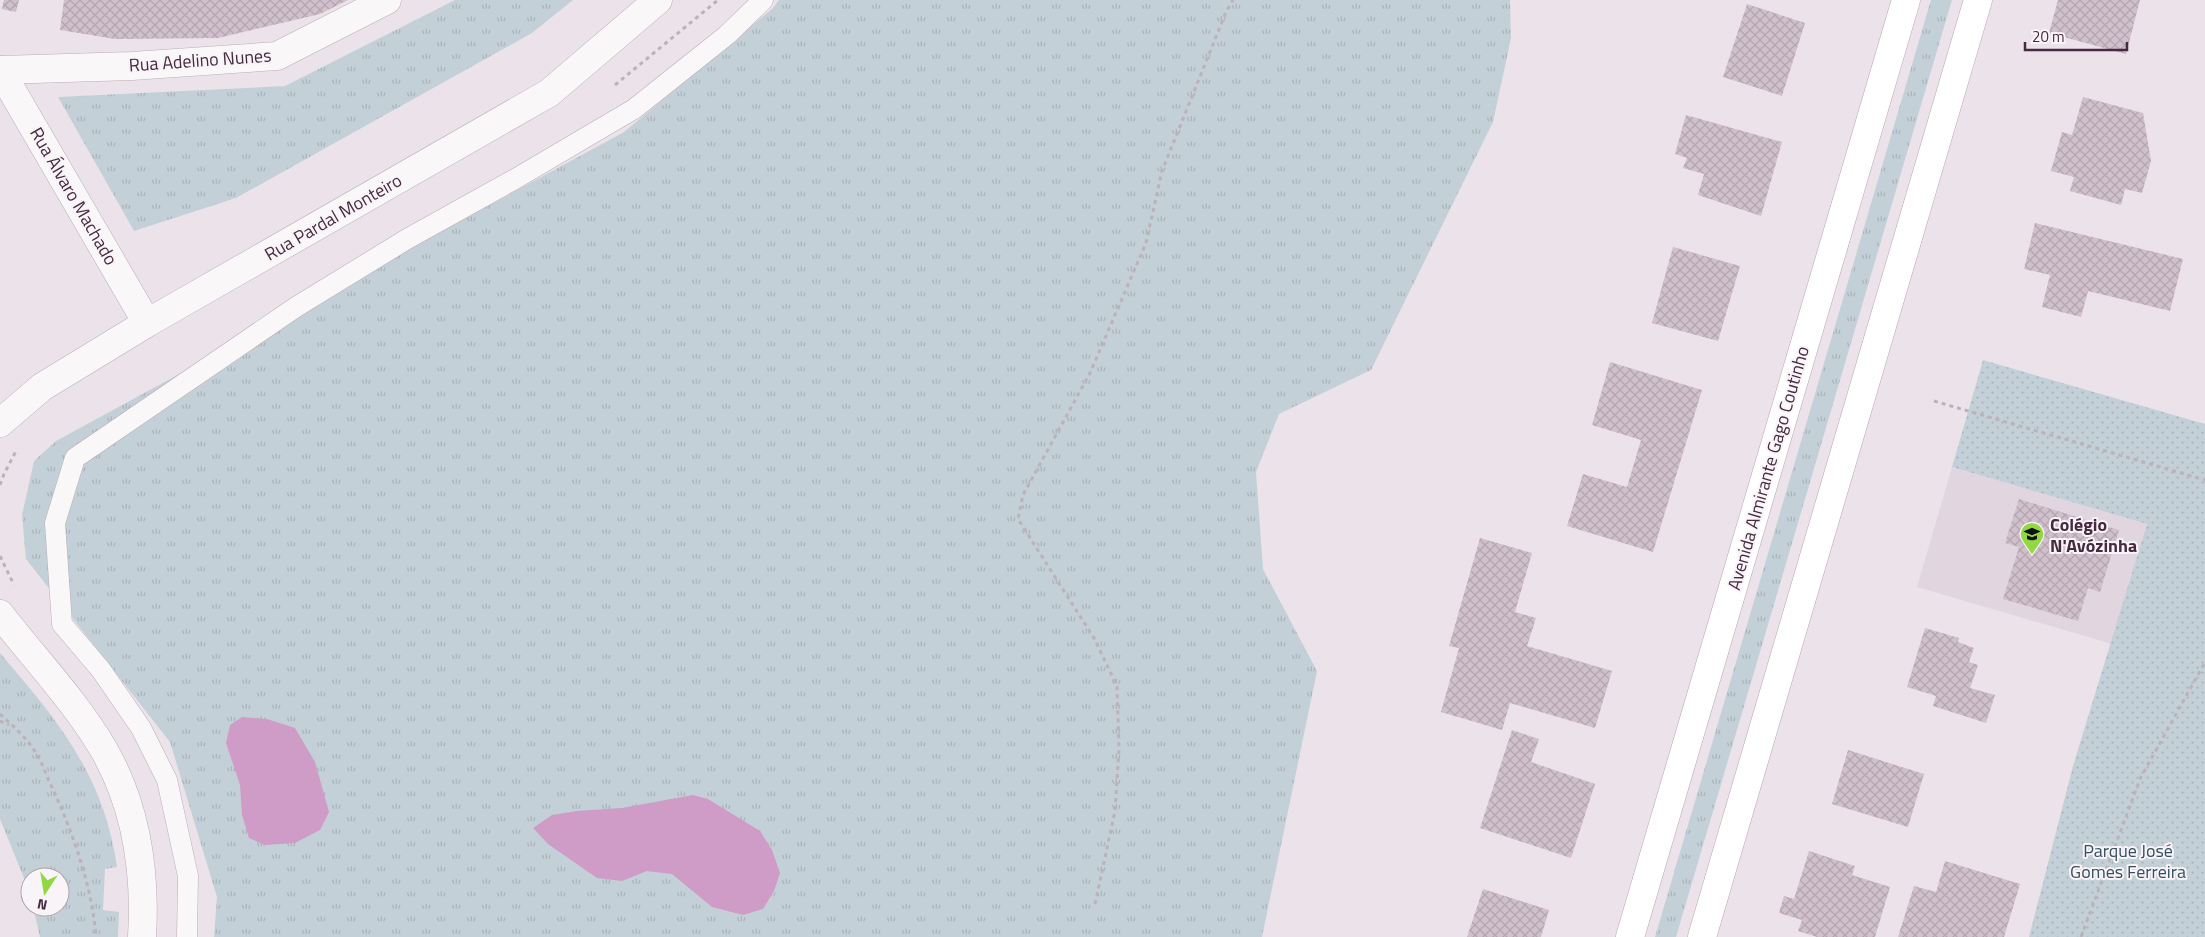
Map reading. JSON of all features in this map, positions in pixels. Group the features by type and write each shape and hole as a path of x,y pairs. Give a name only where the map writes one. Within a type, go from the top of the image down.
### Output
{"main road":[{"name":"Avenida Almirante Gago Coutinho","path":"1630,937 1906,0"},
{"path":"1702,937 1978,0"}],"street":[{"name":"Rua Adelino Nunes","path":"0,70 132,66 277,56 387,0"},
{"name":"Rua Pardal Monteiro","path":"0,423 42,387 147,322 549,93 658,0"},
{"name":"Rua Álvaro Machado","path":"0,70 147,322"},
{"path":"0,614 85,721 104,749 119,779 131,812 139,845 143,879 142,937"}],"lane":[{"path":"187,937 188,876 167,780 141,728 101,670 62,624 56,522 75,458 296,307 407,239 515,179 634,109 728,35 763,0"}],"path":[{"path":"1095,904 1115,811 1120,749 1117,686 1094,638 1018,519 1022,495 1090,373 1146,243 1162,171 1226,12 1233,0"},
{"path":"1934,401 2205,480"},
{"path":"2080,937 2140,779 2205,662"},
{"path":"0,714 22,734 36,754 58,800 75,846 96,937"},
{"path":"0,720 12,726"}],"shaded area":[{"name":"Colégio N'Avózinha","path":"1952,467 2147,524 2112,644 1917,587"},
{"path":"242,717 267,719 295,728 315,762 329,812 320,830 295,843 265,845 249,838 242,815 240,785 226,743 230,725"},
{"path":"693,795 708,799 760,831 772,850 780,873 774,891 763,909 743,915 712,907 672,874 647,871 622,881 597,878 548,844 533,828 552,815 622,808"}],"green space":[{"path":"455,0 573,0 532,33 236,198 134,231 58,97 285,86"},
{"path":"779,0 1510,0 1511,38 1493,122 1371,370 1279,414 1256,472 1263,569 1317,671 1262,937 214,937 217,897 170,742 26,559 22,515 34,461 56,441 624,132 773,8"},
{"path":"1931,0 1952,0 1676,937 1655,937"},
{"name":"Parque José Gomes Ferreira","path":"1983,360 2205,424 2205,937 2029,937 2073,766 2147,524 1952,467"},
{"path":"0,653 59,726 90,777 111,834 117,867 105,869 103,910 119,912 118,937 40,937 35,917 70,917 70,867 20,868 0,819"}],"building":[{"path":"4,0 19,0 16,12 2,9"},
{"path":"64,0 348,0 320,14 218,38 115,39 60,30"},
{"path":"2058,0 2140,0 2126,54 2049,33"},
{"path":"1747,4 1805,23 1782,96 1723,77"},
{"path":"2083,97 2143,113 2151,161 2142,193 2125,189 2121,205 2070,191 2074,177 2051,171 2062,132 2072,135"},
{"path":"1686,115 1782,142 1761,216 1698,195 1704,174 1683,168 1687,158 1675,154"},
{"path":"2035,223 2183,259 2170,311 2088,291 2081,317 2042,307 2050,275 2024,269"},
{"path":"1673,247 1740,266 1718,341 1652,323"},
{"path":"1610,362 1702,390 1653,552 1567,526 1583,474 1627,487 1641,440 1592,425"},
{"path":"2019,499 2119,530 2100,592 2088,588 2078,621 2003,599 2019,547 2005,543"},
{"path":"1480,538 1532,553 1515,612 1536,618 1527,646 1612,671 1595,728 1510,703 1502,730 1441,712 1459,648 1449,646"},
{"path":"1925,628 1959,638 1958,642 1974,648 1969,662 1978,665 1970,688 1995,695 1986,723 1933,706 1936,696 1907,687"},
{"path":"1512,730 1539,739 1531,762 1595,784 1571,858 1480,828"},
{"path":"1848,750 1924,774 1908,827 1832,804"},
{"path":"1809,851 1855,866 1852,875 1890,887 1875,937 1817,937 1798,931 1802,920 1779,913 1784,896 1794,899"},
{"path":"1945,861 2020,884 2004,937 1898,937 1914,886 1936,892"},
{"path":"1483,889 1549,910 1541,937 1467,937"}],"place":[{"name":"Colégio N'Avózinha","path":"2032,555"}]}
